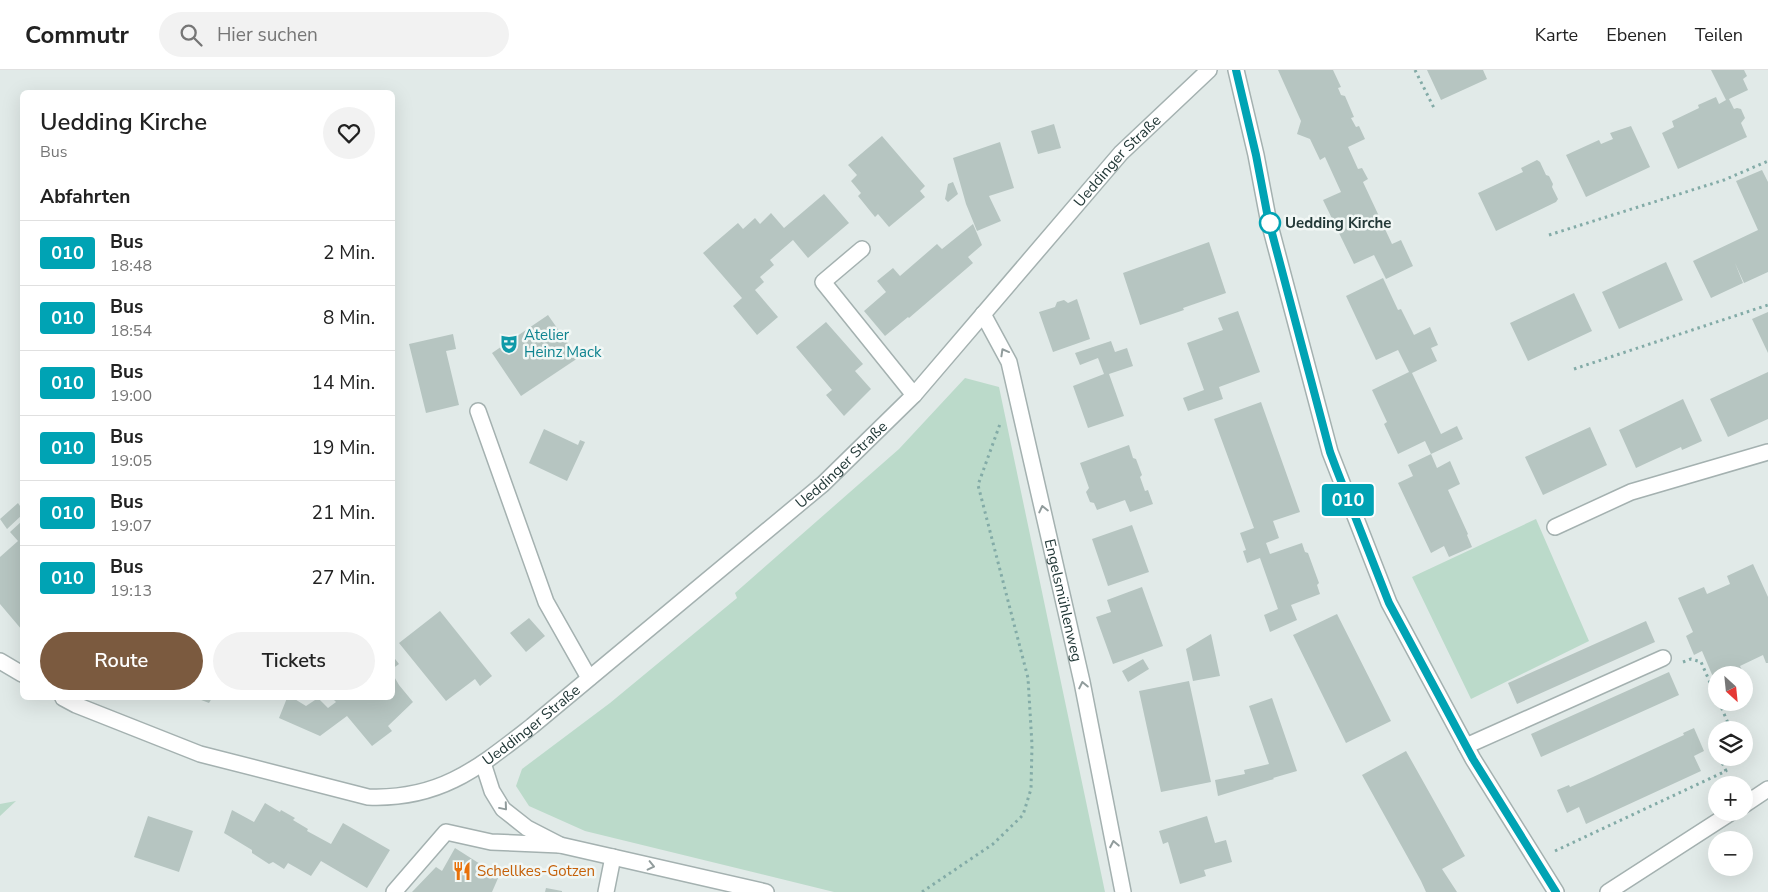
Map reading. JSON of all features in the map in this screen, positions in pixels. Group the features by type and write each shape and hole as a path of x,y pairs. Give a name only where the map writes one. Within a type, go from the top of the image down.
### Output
{"street":[{"name":"Ueddinger Straße","path":"67,700 200,754 368,797 390,798 412,795 439,787 484,763 823,484 914,395 1121,153 1209,70"},
{"path":"1236,70 1256,155 1268,218 1330,452 1389,603 1466,746 1556,892"},
{"path":"862,249 823,282 914,395"},
{"name":"Engelsmühlenweg","path":"982,314 1010,362 1082,682 1123,892"},
{"path":"478,411 546,602 589,678"},
{"path":"1555,527 1631,492 1768,452"},
{"path":"1466,746 1663,658"},
{"path":"0,661 20,673"},
{"path":"484,763 492,791 504,808 527,828 560,845"},
{"path":"1753,799 1768,789"},
{"path":"1608,892 1718,821"},
{"path":"394,892 446,832 491,842 560,845 766,892"},
{"path":"606,892 613,857"}],"path":[{"path":"1415,70 1435,110"},
{"path":"1549,235 1724,180 1768,161"},
{"path":"1574,369 1768,305"},
{"path":"922,892 993,844 1023,815 1030,789 1032,745 1028,678 978,485 1007,405 1018,398"},
{"path":"1663,658 1670,667 1691,659 1702,662 1708,677"},
{"path":"1536,860 1726,771 1724,766"}],"green space":[{"path":"965,378 999,387 1105,892 834,892 585,831 529,806 516,786 522,769 610,703 737,598 735,593 899,449"},
{"path":"1536,519 1589,641 1471,699 1412,577"},
{"path":"16,801 0,816 0,804"}],"building":[{"path":"1278,70 1333,70 1341,87 1338,88 1341,95 1345,96 1354,117 1351,118 1356,127 1359,126 1365,139 1348,147 1358,169 1362,168 1368,179 1363,182 1392,244 1401,240 1413,266 1386,279 1374,255 1354,264 1323,200 1341,192 1325,157 1320,160 1310,139 1297,134 1301,121"},
{"path":"1427,70 1483,70 1487,79 1441,100"},
{"path":"1711,70 1744,70 1747,76 1743,79 1748,90 1729,99 1734,109 1741,109 1745,118 1741,123 1747,137 1678,169 1662,133 1674,127 1672,121 1699,108 1698,105 1716,97 1719,104 1726,100"},
{"path":"1054,124 1061,148 1038,154 1031,131"},
{"path":"1631,126 1650,167 1586,197 1566,155 1599,140 1601,144 1613,139 1610,133"},
{"path":"882,136 925,186 920,191 925,197 889,227 878,214 875,217 858,196 861,193 851,181 857,175 848,165"},
{"path":"1000,142 1014,188 989,196 1001,221 977,231 966,204 953,158"},
{"path":"1537,160 1540,162 1546,175 1549,176 1558,199 1556,202 1496,231 1478,193 1523,172 1521,168"},
{"path":"1762,170 1768,182 1768,272 1744,283 1735,263 1743,283 1711,298 1693,261 1758,230 1736,181"},
{"path":"953,182 958,194 948,202 945,199 948,184"},
{"path":"824,194 849,223 808,258 793,240 770,260 774,265 760,277 764,282 755,290 778,317 757,335 733,306 742,298 703,253 738,223 743,229 755,218 760,224 771,213 784,228"},
{"path":"973,224 982,245 968,257 973,263 885,336 864,311 886,292 877,281 893,268 900,276 937,244 942,249"},
{"path":"1209,242 1226,293 1140,325 1123,273"},
{"path":"1666,262 1683,300 1619,329 1602,292"},
{"path":"1383,278 1398,310 1401,309 1414,335 1430,327 1438,345 1431,348 1437,361 1412,373 1441,434 1457,426 1463,439 1431,454 1425,441 1398,454 1384,424 1387,422 1372,390 1409,372 1398,350 1376,360 1346,296"},
{"path":"1574,293 1592,331 1528,361 1510,323"},
{"path":"1077,299 1090,339 1053,352 1039,312 1055,307 1057,302 1064,300 1068,303"},
{"path":"1238,311 1260,372 1219,387 1223,399 1188,411 1183,398 1204,390 1187,343 1223,330 1218,318"},
{"path":"1768,312 1768,353 1752,319"},
{"path":"548,315 578,358 521,396 492,353"},
{"path":"826,322 863,364 855,371 871,389 844,416 826,395 832,390 796,347"},
{"path":"453,334 456,349 446,351 459,405 426,413 409,344"},
{"path":"1111,341 1115,352 1127,348 1133,366 1109,374 1124,416 1088,428 1073,386 1104,374 1098,358 1080,365 1075,353"},
{"path":"1768,372 1768,419 1728,437 1710,399"},
{"path":"1683,399 1702,441 1682,450 1681,447 1636,468 1619,430"},
{"path":"1261,402 1300,512 1273,521 1279,538 1266,543 1270,554 1302,543 1305,552 1308,553 1319,583 1317,585 1320,594 1291,605 1297,620 1270,632 1264,615 1278,609 1260,558 1247,563 1243,551 1246,550 1240,533 1254,528 1214,419"},
{"path":"1590,427 1607,465 1543,495 1525,457"},
{"path":"544,429 578,445 580,440 585,442 567,481 529,463"},
{"path":"1129,445 1142,475 1140,477 1145,491 1148,490 1153,504 1130,512 1125,500 1097,510 1094,503 1090,502 1086,492 1089,488 1080,463"},
{"path":"1431,454 1437,468 1450,461 1460,484 1448,490 1472,547 1449,557 1444,546 1431,553 1398,483 1413,476 1408,465"},
{"path":"18,503 20,506 20,517 7,529 0,519"},
{"path":"20,523 20,628 0,604 0,557 18,541 10,532"},
{"path":"1132,525 1149,572 1108,586 1092,539"},
{"path":"1753,564 1768,597 1768,663 1766,663 1763,655 1740,666 1708,666 1702,651 1694,655 1686,636 1693,632 1678,598 1704,587 1707,594 1730,584 1727,576"},
{"path":"1142,587 1163,646 1113,664 1096,617 1111,612 1107,600"},
{"path":"440,611 492,676 480,686 475,679 446,701 399,643"},
{"path":"1337,614 1391,721 1346,743 1293,635"},
{"path":"529,618 545,636 526,652 510,633"},
{"path":"1646,621 1655,642 1517,704 1508,683"},
{"path":"1211,634 1220,676 1193,681 1186,649"},
{"path":"395,659 399,664 395,667"},
{"path":"1143,659 1149,669 1128,682 1122,671"},
{"path":"1669,672 1679,695 1541,757 1531,734"},
{"path":"395,678 413,702 388,726 392,731 372,746 347,716 320,736 279,718 286,700 296,700 306,706 315,700 320,700 328,708 336,702 334,700 395,700"},
{"path":"1189,681 1211,782 1161,792 1139,691"},
{"path":"1272,698 1297,771 1218,796 1215,780 1245,774 1244,770 1269,764 1249,706"},
{"path":"1694,728 1704,751 1694,756 1701,771 1586,824 1579,807 1567,813 1557,790 1569,785 1570,787 1593,777 1684,735 1683,733"},
{"path":"1406,751 1465,856 1442,869 1457,892 1426,892 1362,775"},
{"path":"265,803 295,818 293,820 308,829 307,831 331,844 343,823 390,850 367,888 321,861 311,876 288,863 284,869 273,862 269,864 252,853 252,850 224,833 232,810 254,822"},
{"path":"148,816 193,831 179,872 134,857"},
{"path":"1207,816 1215,843 1226,840 1232,862 1204,870 1206,876 1180,884 1168,842 1163,844 1159,831"},
{"path":"455,848 499,876 492,892 412,892 436,867 442,871"},
{"path":"546,888 562,891 562,892 545,892"}],"bus line":[{"name":"010","path":"1236,70 1256,155 1268,218 1330,452 1336,468 1389,603 1473,759 1556,892"}],"place":[{"name":"Uedding Kirche","path":"1270,223"},
{"name":"Atelier Heinz Mack","path":"509,344"},
{"name":"Schellkes-Gotzen","path":"462,871"}]}
